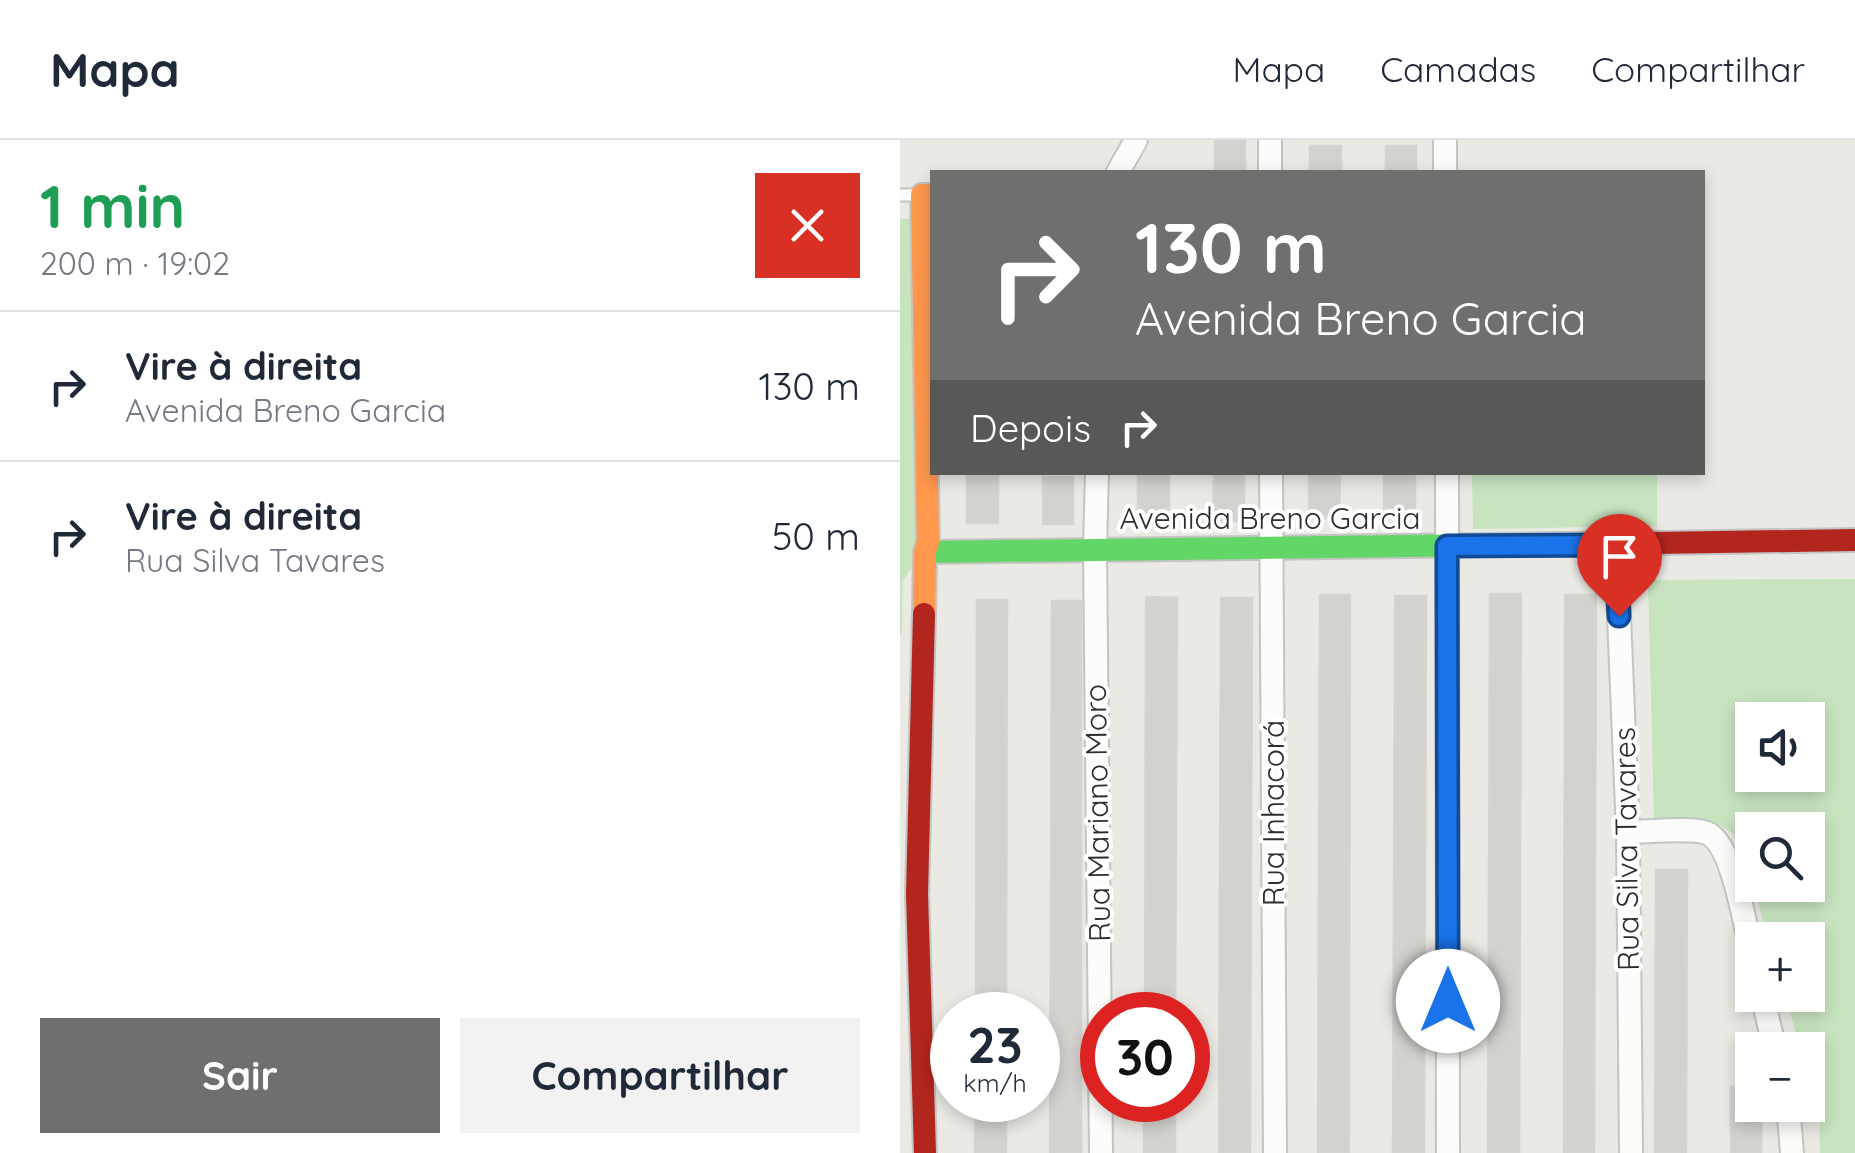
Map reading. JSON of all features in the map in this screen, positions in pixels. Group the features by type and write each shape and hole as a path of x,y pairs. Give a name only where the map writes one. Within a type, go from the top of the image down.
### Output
{"street":[{"path":"1119,170 1136,140"},
{"path":"1270,140 1270,170"},
{"path":"1445,140 1446,170"},
{"path":"918,195 928,542 909,902 925,1153"},
{"name":"Rua Mariano Moro","path":"1097,475 1100,1153"},
{"name":"Rua Inhacorá","path":"1271,475 1275,1153"},
{"path":"1446,475 1448,1153"},
{"name":"Avenida Breno Garcia","path":"925,552 1855,540"},
{"name":"Rua Silva Tavares","path":"1616,545 1628,832 1631,1153"},
{"path":"1628,832 1703,832 1718,840 1728,858 1744,922"},
{"path":"1789,1122 1792,1153"}],"green space":[{"path":"900,219 913,219 919,556 903,581 902,634 900,634"},
{"path":"1472,475 1657,475 1657,526 1473,529"},
{"path":"1855,579 1855,1153 1820,1153 1819,1122 1825,1122 1825,1032 1796,1032 1790,1012 1825,1012 1825,922 1764,922 1758,902 1825,902 1825,812 1735,812 1735,837 1711,823 1654,819 1648,580"}],"building":[{"path":"1215,140 1245,140 1245,170 1215,170"},
{"path":"1310,146 1341,146 1341,170 1310,170"},
{"path":"1386,146 1416,146 1416,170 1386,170"},
{"path":"1138,475 1169,475 1169,521 1138,521"},
{"path":"1214,475 1244,475 1244,521 1213,521"},
{"path":"1309,475 1340,475 1339,518 1309,518"},
{"path":"1384,475 1415,475 1415,518 1384,518"},
{"path":"967,476 998,476 998,523 967,523"},
{"path":"1043,477 1073,477 1073,524 1043,524"},
{"path":"1490,594 1521,594 1519,1153 1488,1153"},
{"path":"1320,595 1350,595 1349,1153 1318,1153"},
{"path":"1565,595 1596,595 1594,1153 1564,1153"},
{"path":"1395,596 1426,596 1424,1153 1393,1153"},
{"path":"1146,597 1177,598 1175,992 1145,992"},
{"path":"1221,598 1252,598 1250,1153 1219,1153"},
{"path":"977,600 1007,600 1006,992 976,992"},
{"path":"1052,601 1081,601 1081,1153 1050,1153 1050,1122 1060,1122 1060,992 1051,992"},
{"path":"1656,870 1687,870 1686,1153 1655,1153"},
{"path":"1731,1087 1735,1087 1735,1122 1762,1122 1761,1153 1731,1153"},
{"path":"975,1122 1006,1122 1006,1153 975,1153"},
{"path":"1144,1122 1175,1122 1175,1153 1144,1153"}],"traffic: fast":[{"path":"925,552 1654,543"}],"traffic: slow":[{"path":"924,614 928,542 922,195 930,195"}],"traffic: jam":[{"path":"1654,543 1855,540"},
{"path":"924,614 917,894 925,1153"}],"route":[{"path":"1448,1001 1447,546 1616,545 1619,616"}]}
